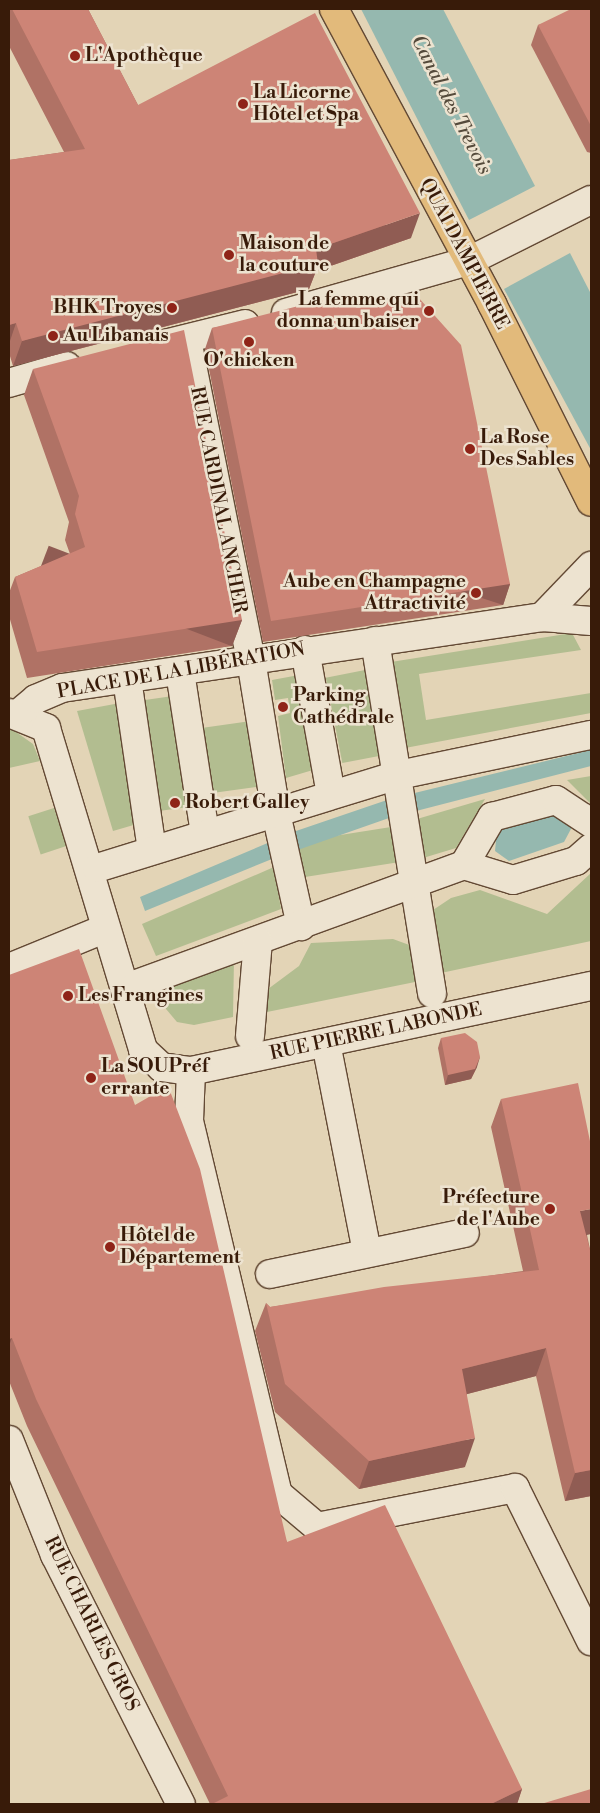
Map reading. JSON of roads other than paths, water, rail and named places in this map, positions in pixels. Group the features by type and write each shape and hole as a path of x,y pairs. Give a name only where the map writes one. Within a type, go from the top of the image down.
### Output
{"main road":[{"name":"QUAI DAMPIERRE","path":"334,9 469,261 591,502"}],"street":[{"path":"124,352 187,340 469,261 589,207"},
{"name":"RUE CARDINAL ANCHER","path":"187,340 251,660 281,835 301,926"},
{"path":"9,383 88,359"},
{"path":"542,617 591,566"},
{"name":"PLACE DE LA LIBÉRATION","path":"13,713 36,699 62,688 180,672 305,650 542,617 591,621"},
{"path":"375,641 397,796 415,886 432,993"},
{"path":"305,650 331,794"},
{"path":"180,672 205,834"},
{"path":"127,680 152,850"},
{"name":"PLACE DE LA LIBÉRATION","path":"13,713 46,728 104,929 143,1050 161,1067"},
{"path":"97,868 205,834 281,835 331,794 397,796 591,735"},
{"path":"137,984 415,886 464,865 492,817 556,800 591,823"},
{"path":"464,865 513,880 576,860 591,848"},
{"path":"9,968 104,929"},
{"path":"250,1036 258,941"},
{"name":"RUE PIERRE LABONDE","path":"161,1067 192,1071 326,1044 591,986"},
{"path":"326,1044 367,1252"},
{"path":"192,1071 189,1121 278,1494 317,1527 515,1488 591,1641"},
{"path":"270,1274 367,1252 465,1233"},
{"name":"RUE CHARLES GROS","path":"9,1440 55,1555 181,1804"}],"water":[{"name":"Canal des Trevois","path":"361,9 443,9 535,186 469,220"},
{"path":"570,253 591,294 591,450 504,289"},
{"path":"591,750 591,766 389,818 272,859 145,911 140,897 296,831 390,799"},
{"path":"554,806 572,827 564,842 509,861 495,851 497,830"}],"place":[{"name":"L'Apothèque","path":"75,56"},
{"name":"La Licorne Hôtel et Spa","path":"243,104"},
{"name":"Maison de la couture","path":"229,255"},
{"name":"BHK Troyes","path":"172,308"},
{"name":"La femme qui donna un baiser","path":"429,311"},
{"name":"Au Libanais","path":"53,336"},
{"name":"O'chicken","path":"249,342"},
{"name":"La Rose Des Sables","path":"470,449"},
{"name":"Aube en Champagne Attractivité","path":"476,593"},
{"name":"Parking Cathédrale","path":"283,707"},
{"name":"Robert Galley","path":"175,803"},
{"name":"Les Frangines","path":"68,996"},
{"name":"La SOUPréf errante","path":"91,1078"},
{"name":"Préfecture de l'Aube","path":"550,1209"},
{"name":"Hôtel de Département","path":"110,1247"}]}
